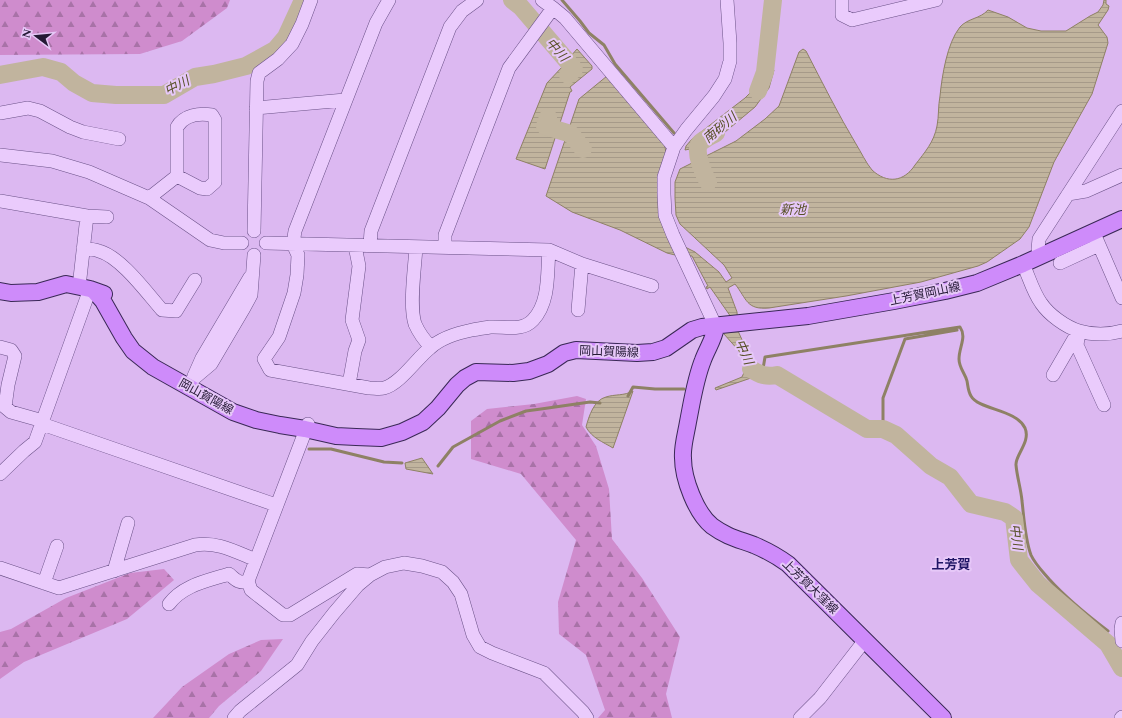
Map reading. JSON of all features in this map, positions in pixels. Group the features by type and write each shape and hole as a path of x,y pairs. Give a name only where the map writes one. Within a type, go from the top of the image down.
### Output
{"main road":[{"name":"上芳賀岡山線","path":"718,326 808,316 945,291 977,283 1023,264 1040,255 1096,238 1122,219"},
{"name":"岡山賀陽線","path":"0,291 11,293 38,292 66,284 104,294 134,336 153,354 190,383 236,404 306,426 356,437 381,438 402,432 423,422 438,408 457,385 465,378 476,372 513,373 529,371 548,364 564,353 576,350 637,353 653,352 666,348 692,330 702,327 718,326"},
{"name":"上芳賀大窪線","path":"718,326 703,361 692,402 685,438 683,458 686,479 691,497 711,525 728,537 754,545 776,555 788,564 943,718"}],"street":[{"path":"254,231 257,81 259,73 278,59 292,44 302,24 311,0"},
{"path":"388,0 376,23 295,231 293,244 298,255 294,293 279,337 264,359 270,370 369,388 385,388 401,378 415,361 430,347 451,335 490,327 513,328 532,321 541,311 545,297 549,250"},
{"path":"370,245 371,231 450,27 462,11 477,0"},
{"path":"542,0 565,18 674,147"},
{"path":"718,326 680,250 665,214 664,177 674,147 725,80 730,61 727,0"},
{"path":"842,0 842,15 852,20 936,0"},
{"path":"445,247 445,235 509,68 553,8"},
{"path":"256,108 345,100"},
{"path":"0,113 28,108 40,111 70,127 83,132 120,139"},
{"path":"1040,255 1038,249 1039,239 1122,111"},
{"path":"203,114 212,115 215,120 215,182 207,190 177,176 177,127 181,121 187,118 203,114"},
{"path":"0,155 52,161 89,172 149,198 210,240 224,243 242,243"},
{"path":"1068,194 1086,191 1122,175"},
{"path":"149,198 177,176"},
{"path":"0,201 87,216 106,217"},
{"path":"0,474 35,442 43,423 88,289 83,249 87,216"},
{"path":"254,231 261,233 266,243 263,250 257,254 247,252 242,243 246,235 254,231"},
{"path":"1060,263 1096,238 1122,298"},
{"path":"266,243 549,250 582,264 652,286"},
{"path":"349,384 355,351 359,340 352,320 358,266 355,246"},
{"path":"416,247 412,309 415,323 421,336 430,347"},
{"path":"83,249 100,251 114,259 128,270 162,310 176,311 195,280"},
{"path":"190,383 210,364 251,294 254,254"},
{"path":"578,310 582,264"},
{"path":"1023,264 1042,304 1053,316 1079,331 1094,333 1122,332"},
{"path":"1053,375 1079,331"},
{"path":"1079,331 1077,344 1104,404"},
{"path":"0,347 11,350 15,356 8,385 5,407 11,412 276,505"},
{"path":"306,426 248,580 251,590 283,614 290,615 357,574 370,575"},
{"path":"114,571 128,523"},
{"path":"0,568 59,588 204,543 214,544 256,560"},
{"path":"44,583 57,546"},
{"path":"234,718 240,711 297,665 312,641 345,598 370,575 385,567 404,563 422,566 442,572 453,582 461,594 473,635 480,647 544,673 588,718"},
{"path":"168,604 173,598 205,580 229,574 237,581 242,582 248,580"},
{"path":"1122,623 1122,641"},
{"path":"800,718 820,698 865,640"}],"green space":[{"path":"0,0 230,0 227,8 182,41 140,54 0,55"},
{"path":"577,396 586,399 582,425 596,446 609,489 612,539 642,578 680,637 666,694 672,718 598,718 605,710 586,655 559,634 558,602 576,540 521,474 471,459 471,421 487,409 534,404"},
{"path":"164,569 174,580 127,619 24,662 0,679 0,632 11,629 66,598 130,573"},
{"path":"283,639 261,671 219,706 209,718 153,718 182,687 229,654 261,640"}],"water":[{"name":"新池","path":"1104,0 1106,0 1106,4 1109,6 1098,25 1107,37 1108,43 1092,94 1054,162 1029,227 1020,239 987,262 978,266 921,282 846,296 761,308 751,305 735,284 728,288 737,312 738,331 755,368 767,374 776,372 769,379 764,378 762,382 751,378 716,390 715,388 742,377 746,368 739,351 723,331 731,317 710,287 707,289 706,287 708,286 692,256 667,253 620,230 572,212 546,196 579,99 607,76 664,141 666,153 659,209 685,247 695,252 719,272 726,282 732,278 724,265 680,224 676,215 675,182 680,169 736,141 765,119 779,106 799,52 803,49 806,51 830,98 872,170 884,178 895,179 901,178 911,171 926,151 934,137 938,122 941,88 948,51 955,34 963,24 988,10 1008,17 1027,28 1041,31 1066,31 1098,12 1103,5"},
{"path":"577,49 592,66 592,69 570,87 572,91 570,92 545,169 516,159 547,83 563,66 562,59 565,55 570,57"},
{"path":"758,67 774,70 769,88 755,107 725,132 695,148 685,150 686,146 692,139 745,98 753,90 758,80"},
{"path":"633,391 613,448 588,431 586,427 589,418 598,401 609,396 626,394"},
{"path":"422,458 433,474 406,469 405,463"}],"waterway":[{"name":"中川","path":"0,75 43,67 61,72 74,83 92,93 116,95 164,95 195,77 246,66 275,50 286,37 303,0"},
{"name":"中川","path":"512,0 521,7 574,69 568,75"},
{"path":"562,0 589,33 604,45 615,64 674,133"},
{"name":"南砂川","path":"758,91 765,72 773,0"},
{"name":"中川","path":"548,117 545,126 571,134 583,149"},
{"name":"南砂川","path":"708,182 698,157 698,147 700,143 716,133"},
{"path":"762,375 765,357 960,327 963,338 959,362 966,378 971,396 975,401 1014,417 1025,428 1025,443 1016,461 1016,465 1026,535 1031,555 1039,568 1063,593 1108,631"},
{"path":"883,429 883,398 905,339 957,330"},
{"name":"中川","path":"751,369 763,375 777,375 867,429 883,429 896,435 931,466 950,477 971,504 1005,512 1014,518 1019,560 1038,584 1108,644 1122,668"},
{"path":"628,396 633,387 684,389"},
{"path":"438,466 453,447 500,421 526,411 590,402 600,403"},
{"path":"309,449 331,449 384,462 402,463"}],"district":[{"name":"上芳賀","path":"951,565"}]}
